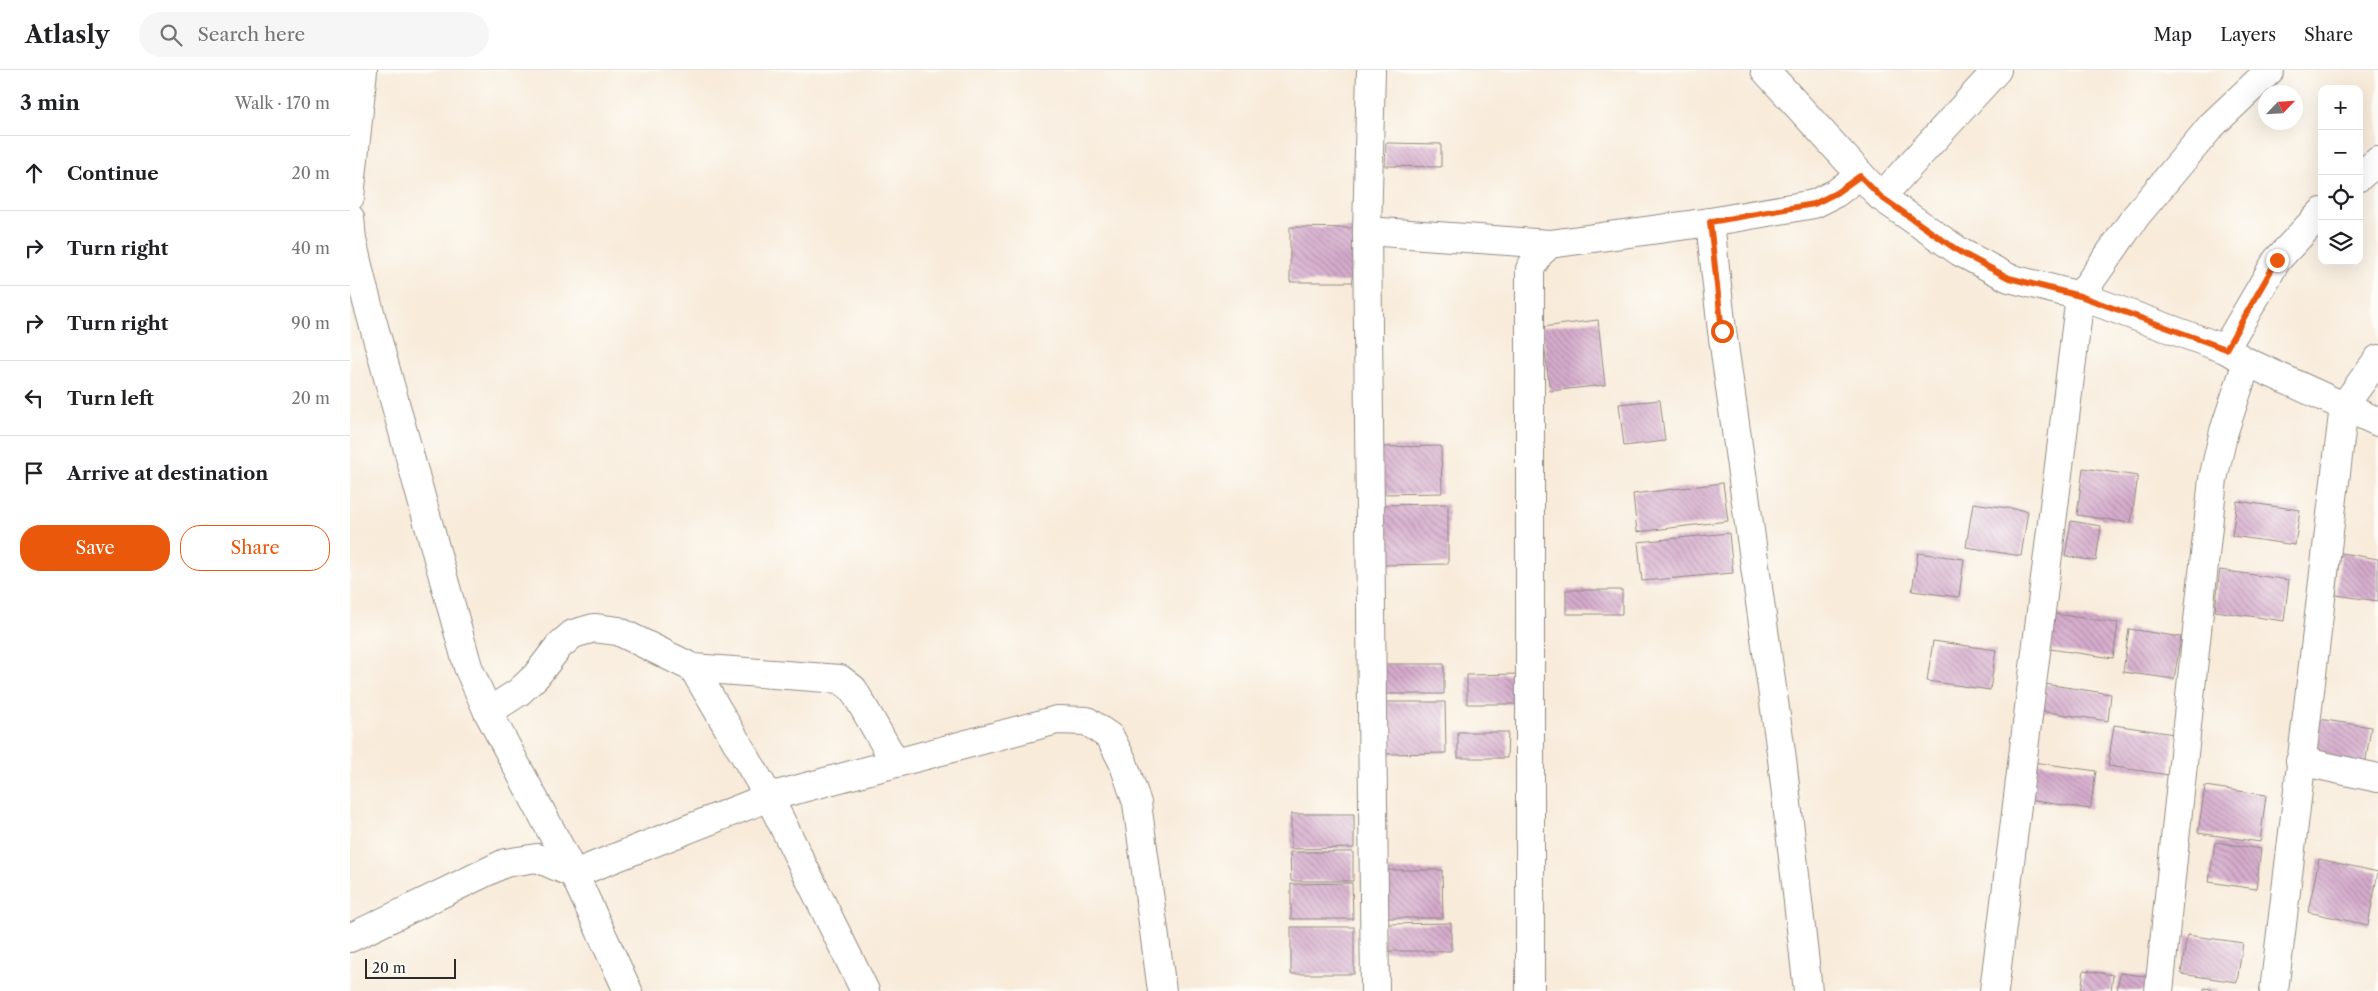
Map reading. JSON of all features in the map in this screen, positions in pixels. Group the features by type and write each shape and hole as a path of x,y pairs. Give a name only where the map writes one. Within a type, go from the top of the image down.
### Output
{"street":[{"path":"350,197 363,70"},
{"path":"1370,70 1366,230 1375,991"},
{"path":"1764,70 1881,197 1960,252 2009,278 2080,296 2236,355 2378,422"},
{"path":"1881,197 1997,70"},
{"path":"1994,991 2080,296 2142,208 2212,125 2270,70"},
{"path":"2361,175 2378,161"},
{"path":"1366,230 1550,244 1710,222 1814,204 1836,193 1860,176"},
{"path":"2159,991 2213,479 2224,431 2236,355 2277,260 2318,216"},
{"path":"350,218 352,240 363,287 468,666 488,712 574,874 628,991"},
{"path":"1710,222 1722,331 1782,759 1808,991"},
{"path":"1530,991 1530,269 1539,254 1550,244"},
{"path":"2274,991 2300,761 2344,406 2378,359"},
{"path":"488,712 519,692 573,634 594,628 618,631 693,668 840,679 854,689 895,762"},
{"path":"693,668 769,797 865,991"},
{"path":"350,938 505,863 536,858 574,874 769,797 1057,720 1087,721 1110,737 1123,762 1137,803 1162,991"},
{"path":"2300,761 2378,778"}],"building":[{"path":"1386,143 1441,144 1441,167 1385,166"},
{"path":"1290,227 1353,228 1353,282 1290,282"},
{"path":"1598,320 1605,385 1550,391 1542,327"},
{"path":"1660,400 1665,441 1624,446 1619,404"},
{"path":"1441,446 1442,493 1380,494 1380,447"},
{"path":"2083,468 2138,476 2131,523 2077,515"},
{"path":"1723,483 1728,521 1637,532 1633,494"},
{"path":"2237,501 2300,510 2295,545 2232,536"},
{"path":"1973,503 2028,511 2021,556 1966,547"},
{"path":"1448,504 1448,564 1379,565 1378,505"},
{"path":"2071,521 2101,526 2096,561 2065,556"},
{"path":"1729,533 1733,573 1642,581 1638,542"},
{"path":"1918,553 1964,559 1959,597 1912,591"},
{"path":"2341,553 2378,559 2378,601 2336,595"},
{"path":"2220,570 2289,580 2284,621 2215,611"},
{"path":"1566,590 1622,590 1622,614 1566,614"},
{"path":"2055,614 2118,623 2113,658 2050,649"},
{"path":"2129,629 2181,637 2174,679 2123,672"},
{"path":"1933,641 1996,650 1990,690 1927,681"},
{"path":"1382,664 1444,664 1444,694 1383,694"},
{"path":"1520,674 1520,704 1467,704 1467,675"},
{"path":"2045,684 2111,694 2108,721 2040,711"},
{"path":"1385,702 1445,702 1446,753 1386,754"},
{"path":"2312,718 2371,727 2365,766 2307,757"},
{"path":"2114,725 2174,734 2169,775 2108,766"},
{"path":"1458,732 1508,732 1507,758 1458,758"},
{"path":"2033,762 2096,771 2090,809 2028,800"},
{"path":"2205,786 2266,795 2260,842 2198,833"},
{"path":"1291,814 1354,814 1354,848 1291,849"},
{"path":"2215,842 2261,849 2256,889 2209,882"},
{"path":"1290,852 1353,852 1353,881 1291,881"},
{"path":"2319,859 2378,872 2368,925 2308,912"},
{"path":"1381,870 1442,870 1443,918 1382,918"},
{"path":"1352,883 1353,919 1291,919 1291,884"},
{"path":"1451,923 1451,951 1384,951 1384,924"},
{"path":"1291,927 1354,927 1354,974 1291,974"},
{"path":"2187,935 2243,943 2237,982 2181,974"},
{"path":"2084,970 2113,975 2111,991 2081,991"},
{"path":"2120,973 2152,977 2150,991 2117,991"},
{"path":"2204,988 2218,990 2218,991 2204,991"}],"route":[{"path":"1722,331 1710,222 1814,204 1836,193 1860,176 1881,197 1960,252 2009,278 2080,296 2226,349 2277,260"}]}
